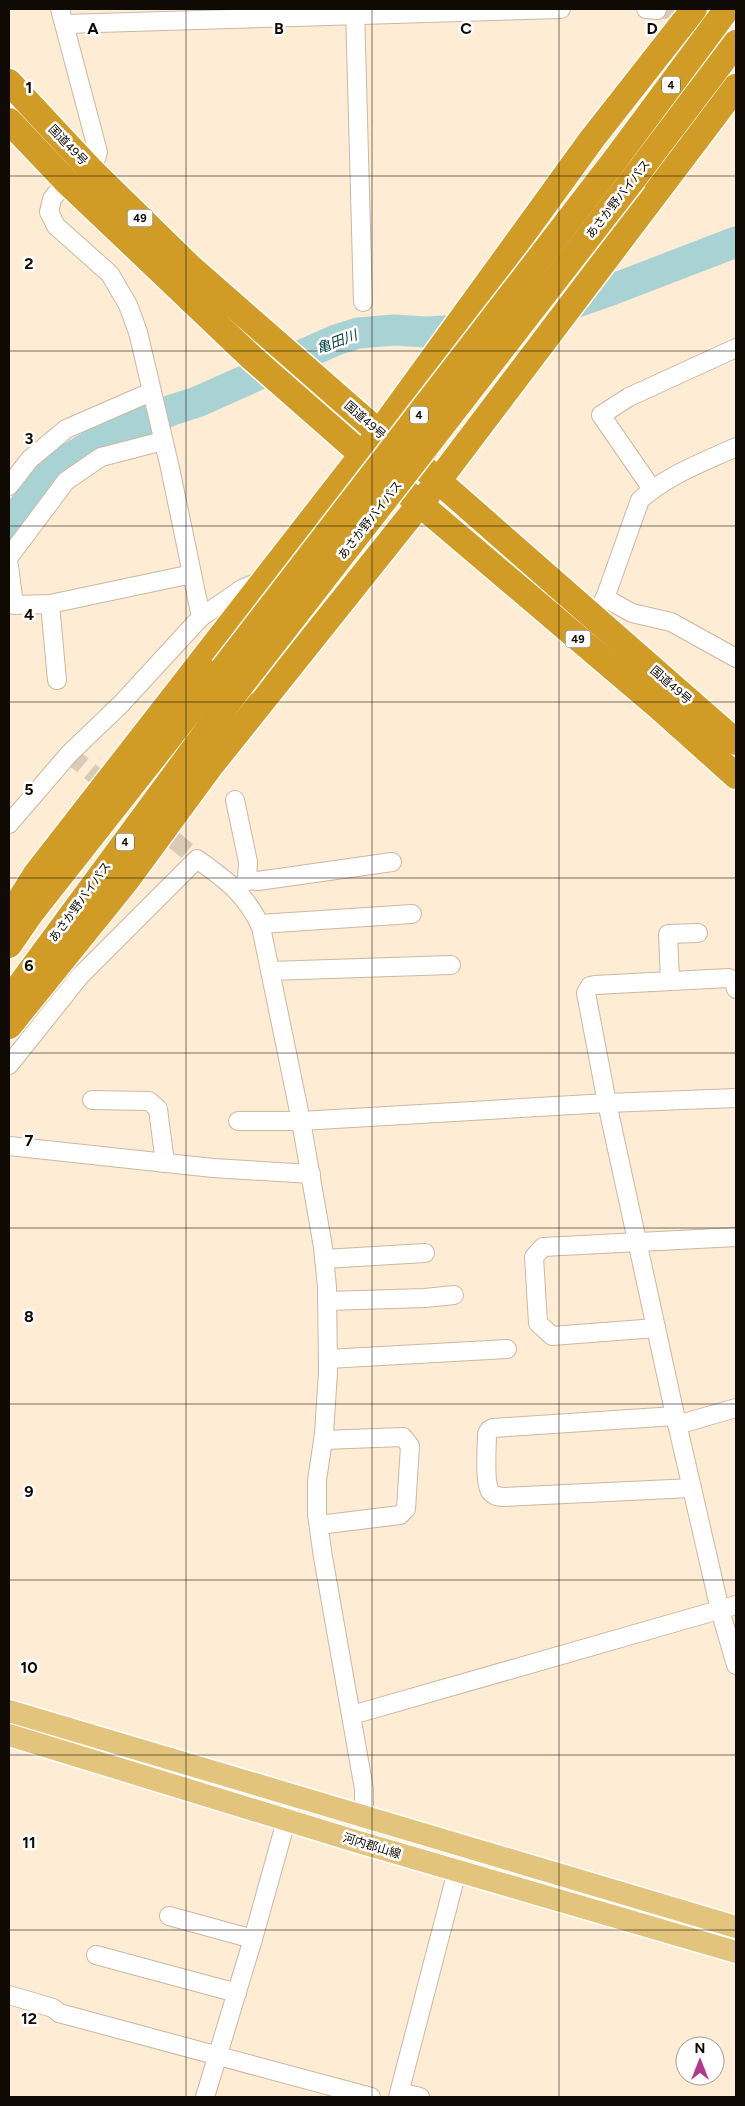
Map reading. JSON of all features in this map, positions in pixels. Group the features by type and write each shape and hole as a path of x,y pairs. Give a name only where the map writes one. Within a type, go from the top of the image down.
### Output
{"highway":[{"path":"9,917 36,874 379,433 592,139 694,9"},
{"name":"あさか野バイパス","path":"9,1000 232,677 727,9"},
{"name":"あさか野バイパス","path":"9,945 31,913 232,677 634,178 736,43"},
{"name":"国道49号","path":"9,82 92,171 189,266 379,433 599,608 736,742"},
{"path":"9,1026 126,881 208,768 439,480 736,87"},
{"name":"国道49号","path":"9,121 66,181 289,392 659,707 736,776"}],"main road":[{"name":"河内郡山線","path":"9,1714 736,1927"},
{"name":"河内郡山線","path":"9,1735 355,1841 736,1952"}],"street":[{"path":"92,171 98,152 62,16 561,9"},
{"path":"355,12 363,302"},
{"path":"66,181 52,199 49,212 56,226 110,274 128,304 138,332 201,617"},
{"path":"652,489 601,414 628,397 736,348"},
{"path":"9,486 30,459 66,429 151,392"},
{"path":"9,557 66,481 102,457 162,436"},
{"path":"736,447 677,475 652,489 640,500 599,608 671,622 736,658"},
{"path":"9,566 14,606 50,604 192,574"},
{"path":"9,824 69,754 121,704 201,617 242,589 266,578"},
{"path":"50,604 57,680"},
{"path":"235,800 248,862 242,885 247,901 260,924 301,1121 324,1259 328,1359 323,1440 316,1500 364,1790 362,1817 355,1841"},
{"path":"9,1065 80,976 197,859 242,885 258,881 392,862"},
{"path":"260,924 412,914"},
{"path":"670,981 668,934 698,933"},
{"path":"270,971 451,965"},
{"path":"736,989 734,982 729,978 594,985 587,990 586,996 607,1104 676,1421 692,1488 728,1607 736,1665"},
{"path":"238,1121 301,1121 736,1098"},
{"path":"92,1100 149,1101 158,1109 165,1163"},
{"path":"9,1146 165,1163 311,1174"},
{"path":"656,1328 552,1336 538,1323 534,1257 543,1247 736,1237"},
{"path":"324,1259 425,1253"},
{"path":"327,1301 425,1298 454,1295"},
{"path":"328,1359 508,1349"},
{"path":"692,1488 499,1497 490,1491 488,1480 489,1430 493,1428 676,1421 736,1408"},
{"path":"319,1525 400,1515 406,1509 410,1446 403,1437 323,1440"},
{"path":"352,1716 728,1607"},
{"path":"205,2097 253,1939 293,1796"},
{"path":"420,2097 399,2095 457,1871"},
{"path":"169,1916 253,1939"},
{"path":"96,1954 237,1993"},
{"path":"9,1995 53,2008 59,2013 371,2097"}],"waterway":[{"name":"亀田川","path":"9,527 52,469 107,436 197,402 336,340 358,333 394,330 426,332 463,330 548,312 736,242"}],"tunnel":[{"path":"657,10 687,9"},
{"path":"69,754 197,859"}]}
